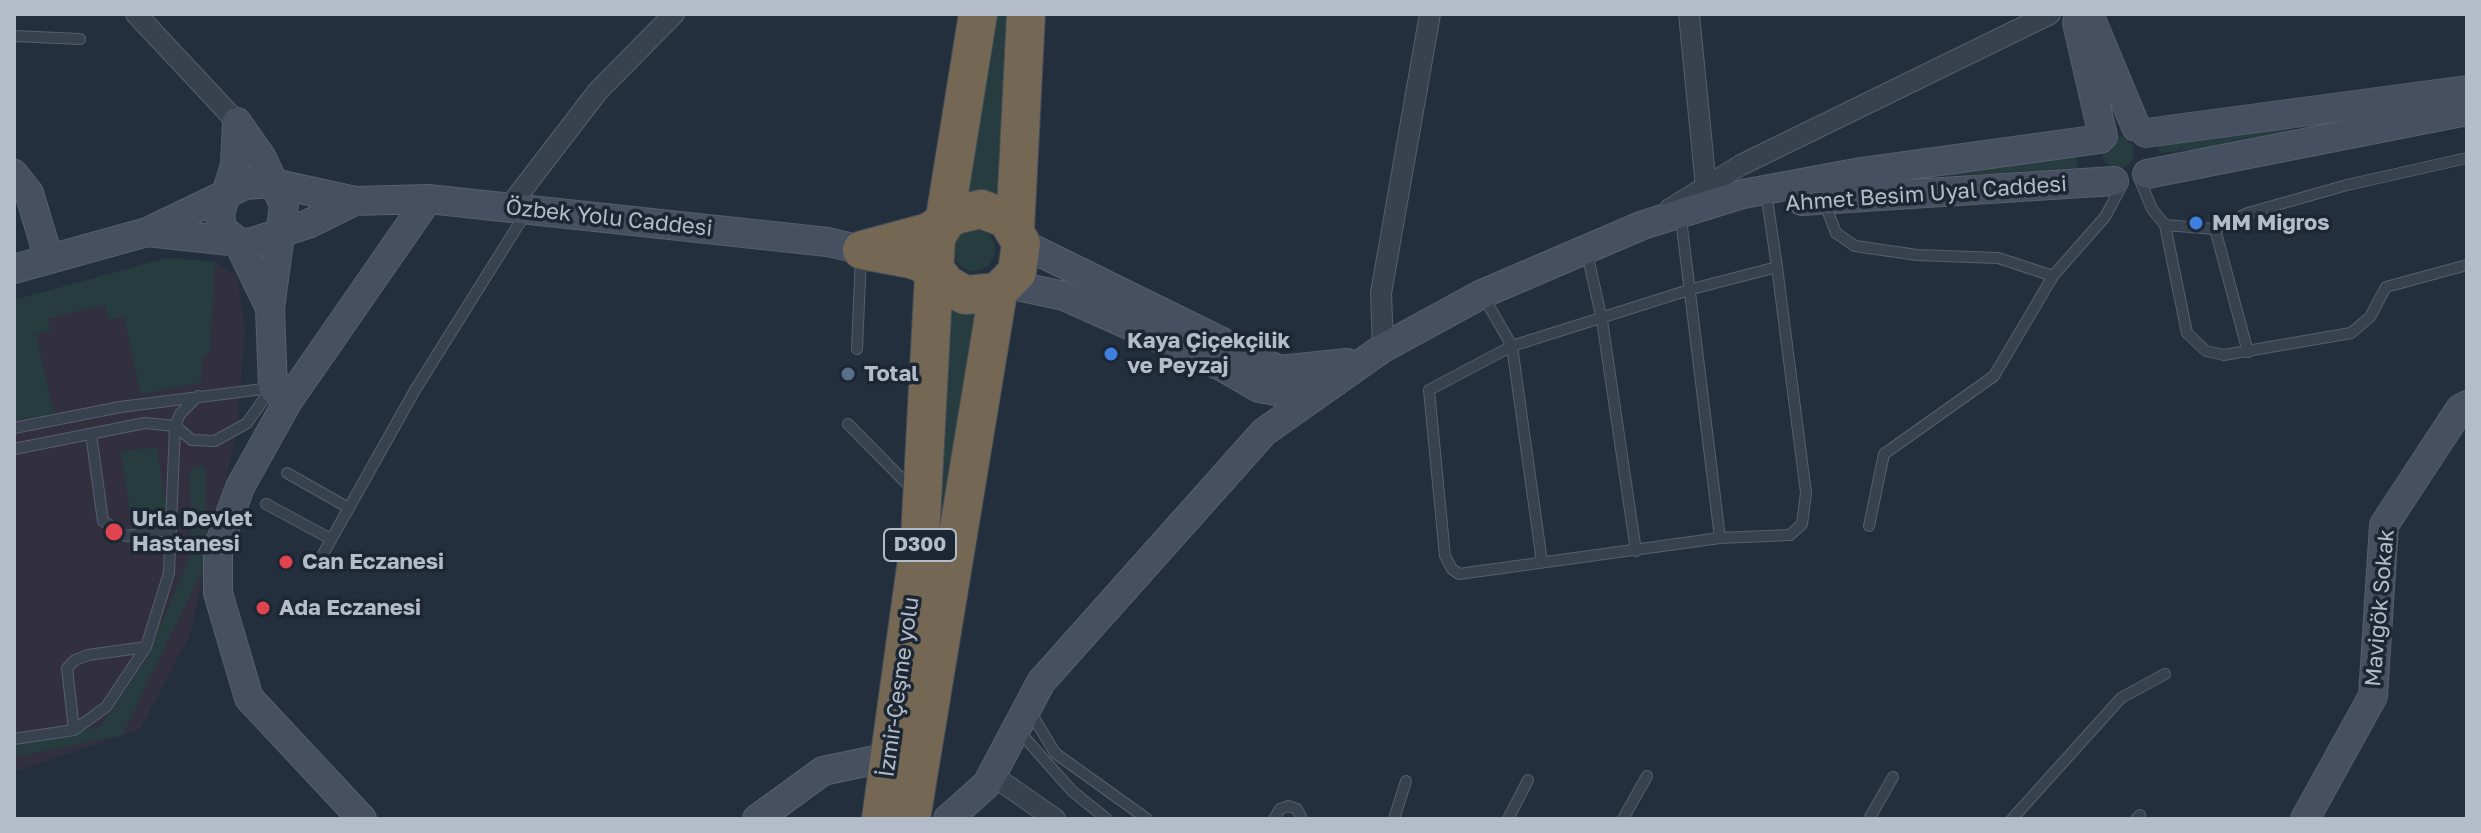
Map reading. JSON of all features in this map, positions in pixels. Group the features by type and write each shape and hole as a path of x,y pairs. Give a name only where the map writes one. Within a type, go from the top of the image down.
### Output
{"highway":[{"name":"D300","path":"934,268 936,237 944,224 978,14"},
{"name":"D300","path":"1003,288 1021,258 1018,236 1026,14"},
{"path":"862,250 929,232 967,210 995,212 1018,236"},
{"path":"862,250 911,259 934,268 946,284 965,295 976,297 1003,288"},
{"name":"İzmir-Çeşme yolu","path":"881,819 919,552 934,268"},
{"name":"İzmir-Çeşme yolu","path":"911,819 1003,288"}],"main road":[{"path":"2079,14 2077,23 2102,138 2097,164 2131,180 2154,149 2141,130 2089,14"},
{"path":"2102,138 2118,126 2141,130 2467,90"},
{"name":"Ahmet Besim Uyal Caddesi","path":"1643,225 1832,196 2131,180 2467,111"},
{"path":"237,122 284,205 283,232 270,308 280,394"},
{"path":"237,122 235,165 220,214 222,229 238,242 270,308"},
{"name":"Ahmet Besim Uyal Caddesi","path":"1373,355 1482,294 1643,225 1743,194 1846,175 2102,138"},
{"path":"14,174 29,193 49,259"},
{"path":"14,269 147,232 245,185 273,183 355,201"},
{"path":"362,819 249,698 218,593 218,548 280,394 349,308 428,199"},
{"name":"Özbek Yolu Caddesi","path":"355,201 428,199 828,242 862,250"},
{"path":"147,232 249,243 355,201"},
{"path":"1018,236 1102,286 1279,370 1373,355"},
{"path":"1003,288 1064,296 1223,367 1259,388 1292,394 1373,355"},
{"path":"948,819 992,775 1041,682 1264,432 1373,355"},
{"name":"Mavigök Sokak","path":"2305,819 2373,696 2384,525 2460,409 2467,405"},
{"path":"757,819 823,771 889,757"}],"street":[{"path":"136,14 237,122"},
{"path":"519,208 598,91 674,14"},
{"path":"1373,355 1430,14"},
{"path":"1689,14 1706,187"},
{"path":"1643,225 1830,120 2050,14"},
{"path":"992,775 1055,819"}],"lane":[{"path":"14,36 80,39"},
{"path":"2165,225 2215,229 2248,213 2347,185 2467,158"},
{"path":"1869,526 1884,454 1994,376 2053,276 2105,217 2131,180 2165,225 2187,333 2206,351 2224,355 2351,333 2370,317 2386,287 2467,265"},
{"path":"1832,196 1828,212 1836,233 1855,246 1917,255 1998,258 2053,276"},
{"path":"1768,206 1777,267 1806,493 1802,524 1790,535 1720,538 1459,574 1452,569 1445,556 1429,390 1512,346 1692,289 1777,267"},
{"path":"318,563 329,538 519,208"},
{"path":"1681,219 1692,289 1720,538"},
{"path":"2215,229 2248,352"},
{"path":"1587,249 1602,320 1636,551"},
{"path":"857,349 862,250"},
{"path":"1482,294 1512,346 1542,562"},
{"path":"14,428 198,396 280,394"},
{"path":"14,449 145,423 175,426 192,440 215,441 247,423 280,394"},
{"path":"14,739 74,730 106,707 146,647 169,573 175,426 180,414 198,396"},
{"path":"848,424 922,500"},
{"path":"91,434 103,521 126,536 171,530"},
{"path":"287,473 347,507"},
{"path":"266,504 329,538"},
{"path":"74,730 67,668 75,660 88,655 146,647"},
{"path":"2012,819 2121,698 2165,674"},
{"path":"1022,718 1072,791 1107,819"},
{"path":"1022,718 1055,753 1147,819"},
{"path":"1623,819 1647,776"},
{"path":"1869,819 1893,777"},
{"path":"1508,819 1528,780"},
{"path":"1394,819 1406,781"},
{"path":"1274,819 1280,809 1288,806 1297,809 1302,819"}],"shaded area":[{"name":"Urla Devlet Hastanesi","path":"167,258 215,262 237,276 245,330 237,429 190,635 140,729 14,771 14,300"}],"green space":[{"path":"995,14 1013,14 1001,203 960,198"},
{"path":"2289,126 2290,132 2209,148 2159,153 2156,136"},
{"path":"2118,136 2129,141 2134,152 2129,163 2118,168 2107,163 2102,152 2107,141"},
{"path":"2074,148 2078,168 1947,176 1947,171"},
{"path":"974,229 989,235 995,250 989,265 974,271 959,265 953,250 959,235"},
{"path":"167,258 215,262 210,352 202,358 201,383 141,394 124,317 109,319 105,305 48,318 50,331 36,334 54,414 14,420 14,300"},
{"path":"949,299 986,304 964,428 927,588"},
{"path":"157,447 167,515 131,520 121,452"},
{"path":"205,466 208,559 122,735 14,757 14,746 100,727 147,659 191,553 190,468"}],"place":[{"name":"MM Migros","path":"2196,223"},
{"name":"Kaya Çiçekçilik ve Peyzaj","path":"1111,354"},
{"name":"Total","path":"848,374"},
{"name":"Urla Devlet Hastanesi","path":"114,532"},
{"name":"Can Eczanesi","path":"286,562"},
{"name":"Ada Eczanesi","path":"263,608"}]}
